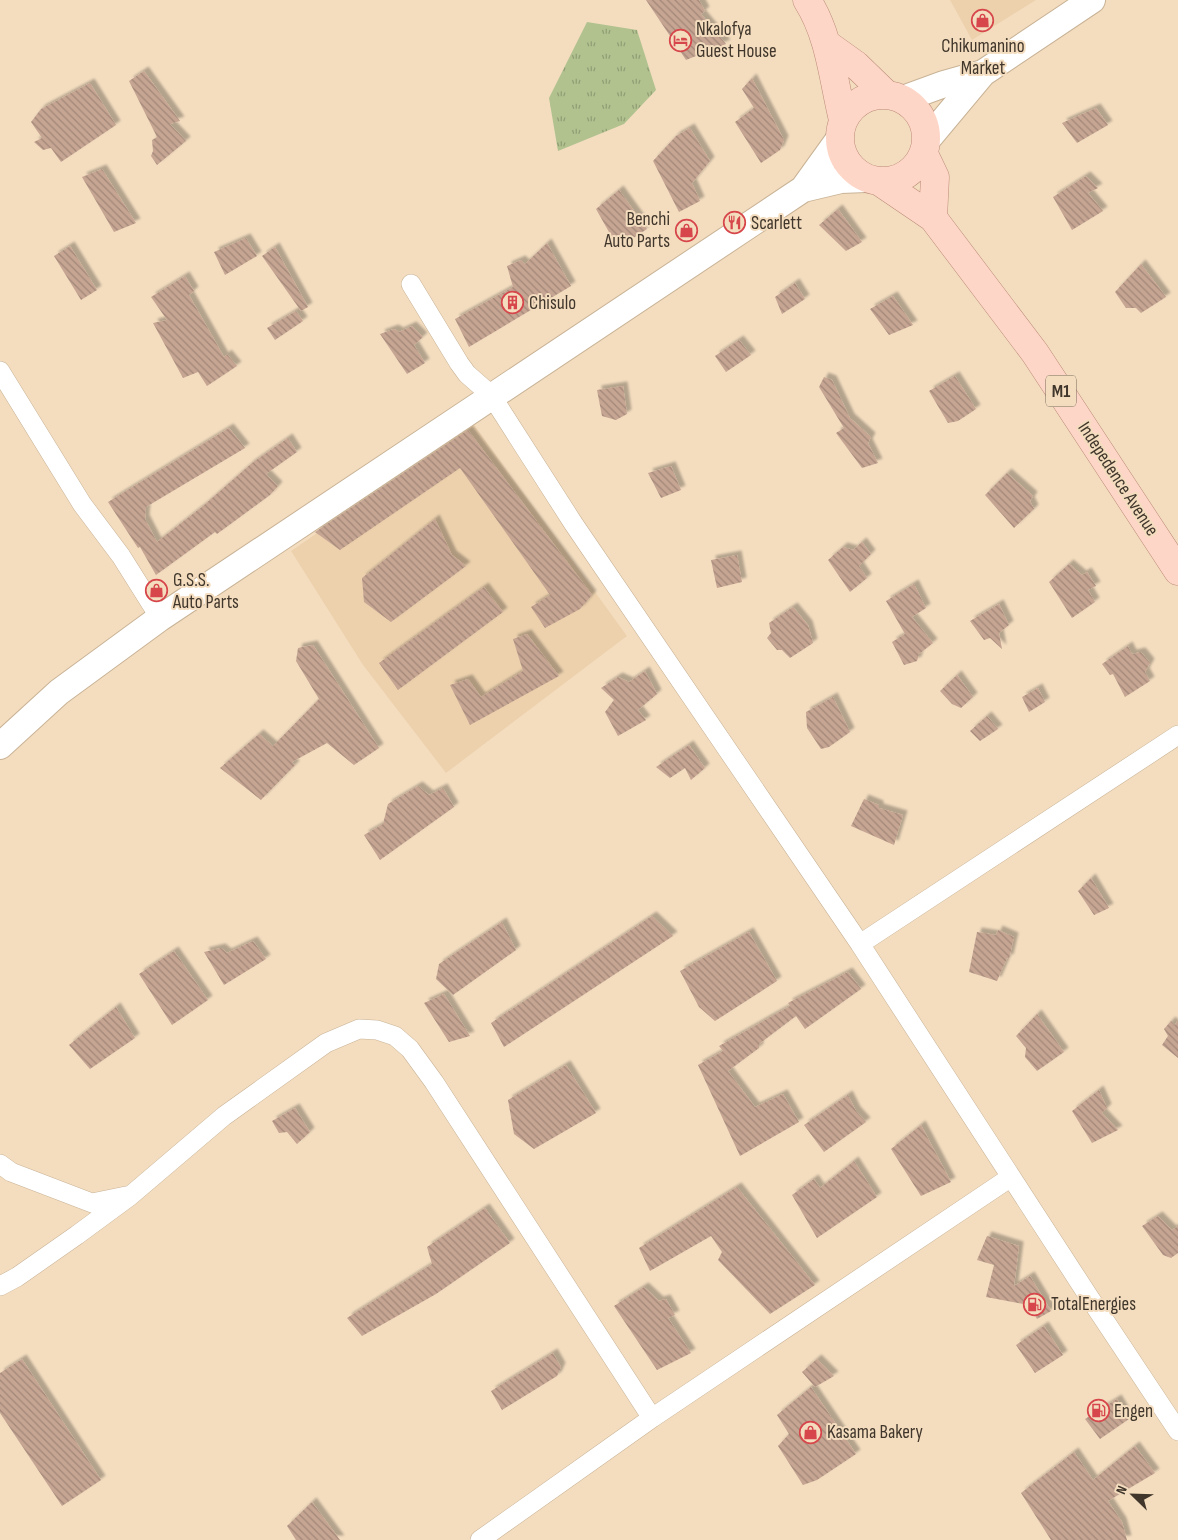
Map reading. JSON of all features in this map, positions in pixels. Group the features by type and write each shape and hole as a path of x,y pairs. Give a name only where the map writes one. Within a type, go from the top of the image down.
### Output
{"main road":[{"name":"M1","path":"807,0 828,45 846,163 933,218 935,177 925,147 924,123 916,109 894,97 856,65 828,45"},
{"path":"841,130 854,106 869,97 894,97"},
{"path":"873,181 898,180 914,170 925,147"},
{"name":"Indepedence Avenue","path":"933,218 1035,352 1178,571"}],"street":[{"path":"894,97 983,73 1092,0"},
{"path":"925,147 983,73"},
{"path":"0,746 59,692 160,618 803,189 825,162 841,130"},
{"path":"803,189 840,180 873,181"},
{"path":"411,284 467,374 492,395 573,523 860,944 1178,1431"},
{"path":"0,371 82,504 122,556 160,618"},
{"path":"860,944 1178,735"},
{"path":"0,1286 17,1277 130,1196 224,1116 326,1043 359,1029 377,1030 395,1036 410,1049 434,1082 652,1418"},
{"path":"0,1164 11,1172 92,1203 130,1196"},
{"path":"480,1540 652,1418 1011,1177"}],"shaded area":[{"name":"Chikumanino Market","path":"950,0 1036,0 972,40"},
{"path":"474,425 627,636 446,773 363,665 291,551"}],"green space":[{"path":"587,22 637,30 656,90 624,124 558,151 549,98"}],"building":[{"path":"646,0 699,0 705,11 701,14 726,44 686,60"},
{"path":"144,71 180,121 170,124 186,141 157,165 151,156 153,151 152,140 157,137 129,81"},
{"path":"752,78 784,140 780,150 761,163 735,122 754,108 742,89"},
{"path":"90,83 116,125 61,162 51,148 43,150 34,142 42,138 31,122 41,109"},
{"path":"1096,108 1108,125 1077,143 1062,123"},
{"path":"690,128 710,161 692,183 700,201 679,212 653,161 676,136"},
{"path":"102,169 136,223 114,232 82,177"},
{"path":"1086,176 1098,188 1088,193 1103,211 1072,230 1053,197"},
{"path":"619,190 647,229 618,248 596,209"},
{"path":"838,209 862,242 846,251 819,225"},
{"path":"246,238 257,256 225,275 214,252"},
{"name":"Chisulo","path":"547,243 571,286 469,347 455,319 513,287 507,266 521,260 525,264"},
{"path":"70,246 97,290 81,300 54,256"},
{"path":"275,247 308,307 301,311 262,256"},
{"path":"1141,264 1166,297 1141,313 1136,308 1126,308 1115,292"},
{"path":"185,276 194,291 189,295 224,357 227,354 237,366 207,386 198,372 183,378 153,323 167,320 151,297"},
{"path":"795,283 805,299 782,314 775,297"},
{"path":"893,296 913,325 889,335 870,309"},
{"path":"296,311 303,321 275,340 267,328"},
{"path":"412,326 423,337 414,345 425,363 407,374 380,334 394,329 399,332"},
{"path":"739,340 751,355 726,372 715,356"},
{"path":"955,376 976,409 958,421 948,423 929,391"},
{"path":"824,377 832,380 850,418 871,437 868,443 878,463 862,468 836,433 844,428 819,387"},
{"path":"623,386 627,414 616,420 602,416 597,390"},
{"path":"229,428 245,448 146,507 145,519 157,542 203,506 252,463 288,438 297,452 266,474 278,486 270,495 156,575 140,547 138,548 108,502"},
{"path":"468,430 592,595 580,609 545,628 531,607 550,595 460,468 340,550 315,532"},
{"path":"671,466 681,490 661,498 648,473"},
{"path":"1007,473 1033,496 1030,501 1034,509 1014,528 985,495"},
{"path":"435,519 452,555 466,566 391,622 364,602 362,578"},
{"path":"862,542 871,554 859,566 867,578 850,592 828,560 843,547 853,550"},
{"path":"737,555 742,582 717,588 711,560"},
{"path":"1069,564 1082,575 1087,572 1096,586 1088,590 1095,602 1072,618 1049,582"},
{"path":"914,584 926,608 912,617 933,643 919,654 917,661 904,665 892,642 905,634 886,601"},
{"path":"484,587 503,612 398,690 379,663"},
{"path":"999,604 1009,625 999,633 1002,649 990,638 984,640 970,621"},
{"path":"793,607 808,625 813,643 790,658 782,650 777,650 767,638 771,633 769,623"},
{"path":"527,634 559,676 470,725 450,685 468,679 481,697 523,671 513,639"},
{"path":"313,645 379,748 354,765 327,743 292,762 295,765 261,800 220,768 259,734 273,746 319,699 296,661 298,648"},
{"path":"1128,646 1132,654 1141,652 1150,663 1145,672 1150,681 1125,697 1113,674 1110,675 1102,664"},
{"path":"645,671 657,694 638,710 646,720 618,736 605,712 614,700 601,688 618,677 629,682"},
{"path":"957,675 973,697 961,708 952,704 940,691"},
{"path":"1038,688 1045,702 1029,712 1022,697"},
{"path":"833,697 850,732 829,747 821,749 807,728 806,712"},
{"path":"987,716 998,729 980,741 970,731"},
{"path":"689,745 705,768 691,780 685,768 670,778 656,767"},
{"path":"418,786 429,795 443,788 454,807 380,860 364,835 383,824 388,804"},
{"path":"864,799 879,805 879,808 903,815 894,845 851,826"},
{"path":"1091,878 1109,908 1094,915 1078,891"},
{"path":"652,916 673,936 504,1047 491,1023"},
{"path":"502,922 516,950 453,995 436,979 439,964"},
{"path":"998,930 1014,937 1009,959 1007,958 997,981 969,972 977,932 996,935"},
{"path":"749,932 777,981 715,1021 699,1007 680,971"},
{"path":"253,941 266,959 224,985 204,952 221,948 227,953"},
{"path":"174,951 208,1000 172,1025 139,974"},
{"path":"848,972 861,989 805,1029 796,1016 759,1044 759,1048 728,1071 755,1107 783,1094 799,1122 740,1156 698,1065 723,1051 719,1046 790,1006 788,1003"},
{"path":"444,994 470,1036 449,1042 424,1003"},
{"path":"116,1007 135,1038 90,1069 69,1045"},
{"path":"1037,1014 1064,1052 1037,1071 1025,1057 1026,1048 1016,1036"},
{"path":"1178,1020 1178,1058 1162,1045 1168,1036 1164,1029 1171,1021 1175,1025"},
{"path":"566,1065 596,1113 534,1149 514,1134 508,1100"},
{"path":"1099,1090 1107,1108 1102,1113 1118,1130 1092,1143 1072,1111"},
{"path":"848,1095 856,1111 866,1122 824,1152 804,1125"},
{"path":"295,1108 310,1132 297,1144 287,1132 279,1133 272,1121"},
{"path":"921,1125 951,1182 921,1196 891,1149"},
{"path":"854,1161 877,1197 817,1238 792,1195 814,1179 820,1188"},
{"path":"737,1187 815,1285 770,1314 718,1260 722,1252 711,1236 650,1271 639,1248"},
{"path":"485,1208 510,1243 436,1294 362,1336 347,1318 432,1264 427,1247"},
{"path":"1158,1216 1172,1230 1178,1226 1178,1253 1171,1258 1163,1255 1142,1226"},
{"path":"987,1236 1019,1246 1014,1286 1030,1276 1051,1311 1037,1319 1029,1305 986,1297 994,1265 977,1260"},
{"path":"644,1287 659,1301 666,1299 675,1315 668,1318 691,1353 657,1370 614,1306"},
{"path":"1044,1326 1063,1355 1035,1373 1016,1345"},
{"path":"553,1353 561,1367 557,1376 502,1410 491,1391"},
{"path":"22,1359 101,1480 62,1506 0,1413 0,1373"},
{"path":"817,1359 834,1376 815,1387 802,1372"},
{"path":"811,1387 856,1454 817,1480 803,1485 778,1446 789,1434 777,1415"},
{"path":"1117,1399 1129,1419 1100,1439 1085,1419"},
{"path":"1135,1446 1155,1473 1108,1501 1122,1522 1127,1540 1051,1540 1021,1493 1074,1452 1093,1480"},
{"path":"312,1502 340,1540 296,1540 287,1526"}],"place":[{"name":"Chikumanino Market","path":"983,20"},
{"name":"Nkalofya Guest House","path":"680,40"},
{"name":"Scarlett","path":"735,223"},
{"name":"Benchi Auto Parts","path":"686,230"},
{"name":"Chisulo","path":"513,303"},
{"name":"G.S.S. Auto Parts","path":"157,591"},
{"name":"TotalEnergies","path":"1035,1304"},
{"name":"Engen","path":"1098,1411"},
{"name":"Kasama Bakery","path":"811,1432"}]}
